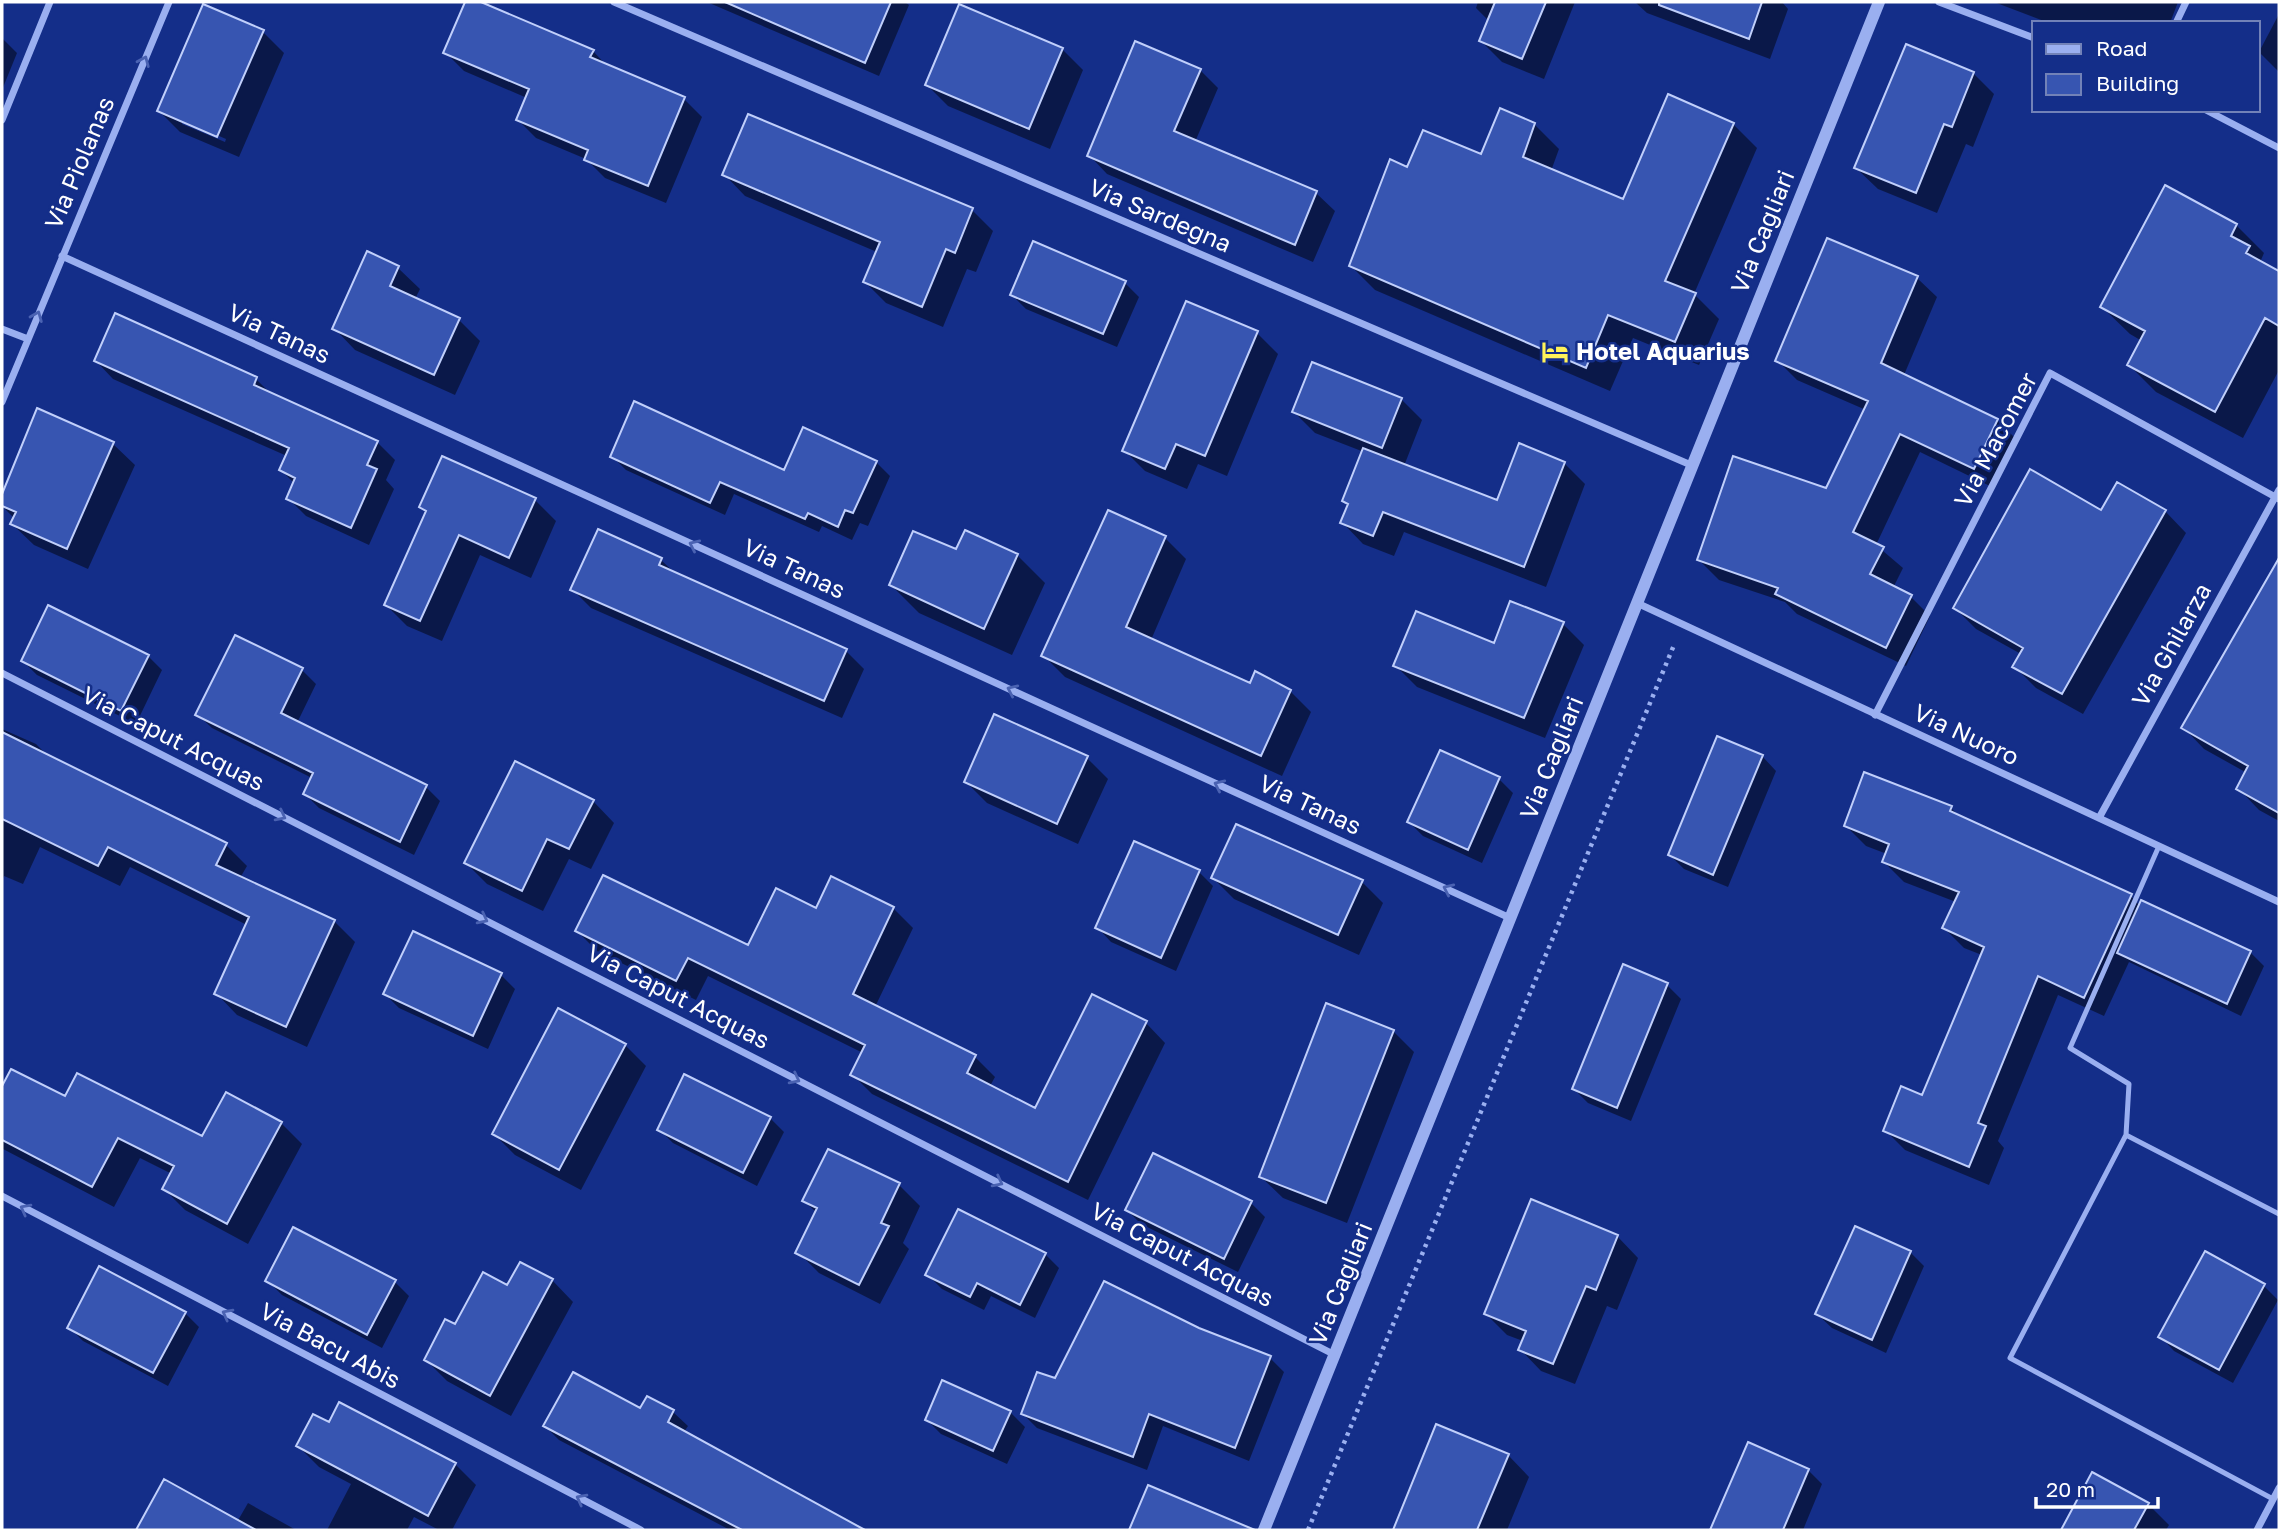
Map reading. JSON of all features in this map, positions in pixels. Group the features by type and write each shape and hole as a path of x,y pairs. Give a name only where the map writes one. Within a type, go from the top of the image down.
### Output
{"street":[{"path":"2,120 50,2"},
{"name":"Via Piolanas","path":"2,402 169,2"},
{"name":"Via Sardegna","path":"614,2 1691,465"},
{"name":"Via Cagliari","path":"1264,1530 1879,2"},
{"path":"1939,2 2032,37"},
{"path":"2177,21 2186,2"},
{"path":"2210,112 2279,148"},
{"name":"Via Tanas","path":"62,256 1510,918"},
{"path":"2,329 28,339"},
{"name":"Via Macomer","path":"1875,715 2049,373 2278,496"},
{"name":"Via Ghilarza","path":"2099,818 2278,496"},
{"name":"Via Nuoro","path":"1637,603 2279,902"},
{"name":"Via Caput Acquas","path":"2,673 1336,1356"},
{"name":"Via Bacu Abis","path":"2,1196 641,1530"},
{"path":"2257,1530 2279,1488"}],"lane":[{"path":"2159,846 2070,1048 2129,1084 2126,1135 2010,1358 2273,1499"},
{"path":"2126,1135 2279,1214"}],"path":[{"path":"1308,1530 1682,625"}],"building":[{"path":"465,2 481,2 594,50 590,57 685,97 648,186 584,160 588,150 516,120 529,89 443,53"},
{"path":"725,2 891,2 865,63"},
{"path":"1495,2 1546,2 1522,59 1479,41"},
{"path":"1659,2 1762,2 1749,39 1659,5"},
{"path":"203,4 264,30 217,137 157,111"},
{"path":"959,4 1063,48 1029,129 925,85"},
{"path":"1135,41 1201,69 1174,131 1317,191 1295,245 1087,156"},
{"path":"1906,44 1974,72 1952,127 1944,124 1916,193 1854,168"},
{"path":"1668,94 1734,123 1665,281 1696,293 1675,342 1608,315 1586,368 1349,266 1390,159 1407,167 1423,130 1481,154 1500,108 1535,123 1523,157 1623,199"},
{"path":"748,114 973,208 955,253 946,249 922,307 863,282 880,242 722,175"},
{"path":"2165,185 2237,224 2231,236 2250,246 2246,253 2279,271 2279,326 2265,318 2215,412 2127,365 2145,331 2100,307"},
{"path":"1827,238 1918,276 1881,363 1998,419 1974,469 1900,434 1853,532 1884,547 1870,574 1912,595 1886,648 1775,594 1778,588 1697,560 1733,456 1826,488 1868,401 1775,361"},
{"path":"1033,241 1126,281 1103,334 1010,295"},
{"path":"367,251 399,266 390,286 460,318 434,375 332,329"},
{"path":"1186,301 1258,331 1205,456 1176,444 1165,469 1122,451"},
{"path":"115,313 257,377 254,385 378,441 367,465 377,469 351,528 286,499 295,478 279,470 289,448 94,361"},
{"path":"1312,362 1402,398 1382,448 1292,412"},
{"path":"634,401 784,470 803,427 877,461 853,513 845,510 838,527 808,513 805,519 720,482 710,503 610,457"},
{"path":"37,408 114,442 67,549 10,524 16,512 2,506 2,494"},
{"path":"1519,443 1565,462 1524,567 1383,512 1373,536 1340,523 1348,504 1342,501 1363,448 1497,500"},
{"path":"442,456 536,498 509,558 459,535 420,621 384,605 426,511 419,507"},
{"path":"2030,469 2101,510 2117,482 2166,510 2062,694 2012,667 2023,648 1953,608"},
{"path":"1108,510 1166,536 1126,627 1250,683 1255,671 1291,690 1261,756 1041,656"},
{"path":"598,529 662,558 659,565 847,649 824,701 570,590"},
{"path":"965,530 1018,554 984,629 889,585 913,531 956,549"},
{"path":"2279,558 2279,813 2236,789 2248,766 2181,728"},
{"path":"1510,601 1564,622 1524,718 1393,666 1416,611 1494,643"},
{"path":"48,605 149,655 121,711 21,661"},
{"path":"235,635 303,668 281,713 427,785 400,842 303,794 313,773 195,715"},
{"path":"994,714 1088,756 1057,824 964,782"},
{"path":"2,732 227,843 216,865 335,920 286,1027 214,994 249,917 108,847 98,866 2,819"},
{"path":"1717,736 1763,755 1713,875 1668,855"},
{"path":"1440,750 1500,777 1468,850 1407,822"},
{"path":"515,761 594,800 569,849 547,839 522,891 464,863"},
{"path":"1864,772 1952,806 1950,811 2132,894 2084,998 2038,976 1978,1123 1986,1126 1969,1167 1883,1131 1901,1086 1922,1095 1984,947 1942,928 1959,892 1882,862 1889,844 1844,826"},
{"path":"1236,824 1363,880 1338,935 1211,878"},
{"path":"1134,841 1200,870 1161,958 1095,928"},
{"path":"603,875 748,945 776,888 816,908 831,876 894,907 853,994 976,1055 967,1073 1035,1108 1092,994 1147,1021 1068,1182 850,1075 865,1045 688,958 676,981 575,931"},
{"path":"2141,900 2251,951 2227,1004 2117,953"},
{"path":"413,931 502,973 473,1036 383,994"},
{"path":"1623,964 1668,983 1617,1108 1572,1089"},
{"path":"1326,1003 1394,1030 1326,1203 1259,1177"},
{"path":"558,1008 626,1044 559,1170 492,1134"},
{"path":"11,1069 65,1096 77,1073 202,1136 226,1092 282,1122 227,1224 162,1189 174,1166 118,1138 92,1187 2,1140 2,1086"},
{"path":"684,1074 771,1117 743,1173 657,1130"},
{"path":"828,1149 900,1183 881,1223 889,1226 859,1285 795,1253 817,1208 802,1201"},
{"path":"1153,1153 1252,1201 1224,1259 1125,1210"},
{"path":"1531,1199 1618,1235 1596,1290 1586,1286 1553,1364 1518,1350 1526,1331 1484,1314"},
{"path":"958,1209 1046,1253 1020,1305 977,1283 970,1297 925,1275"},
{"path":"1855,1226 1911,1251 1872,1340 1815,1314"},
{"path":"293,1227 396,1280 367,1335 265,1281"},
{"path":"2205,1251 2265,1284 2219,1370 2158,1337"},
{"path":"520,1262 553,1279 490,1396 424,1360 445,1319 455,1324 483,1272 507,1285"},
{"path":"99,1266 186,1312 153,1373 67,1328"},
{"path":"1104,1281 1199,1328 1271,1356 1235,1448 1149,1414 1133,1457 1021,1414 1037,1372 1055,1378"},
{"path":"573,1372 640,1408 647,1396 674,1410 668,1422 865,1530 742,1530 543,1426"},
{"path":"942,1380 1011,1411 993,1451 925,1420"},
{"path":"339,1402 456,1463 428,1516 296,1446 313,1414 329,1422"},
{"path":"1436,1424 1509,1454 1477,1530 1393,1530"},
{"path":"1748,1442 1809,1469 1783,1530 1710,1530"},
{"path":"2092,1472 2149,1503 2134,1530 2061,1530"},
{"path":"164,1479 256,1530 136,1530"},
{"path":"1148,1485 1255,1530 1129,1530"}],"place":[{"name":"Hotel Aquarius","path":"1555,352"}]}
